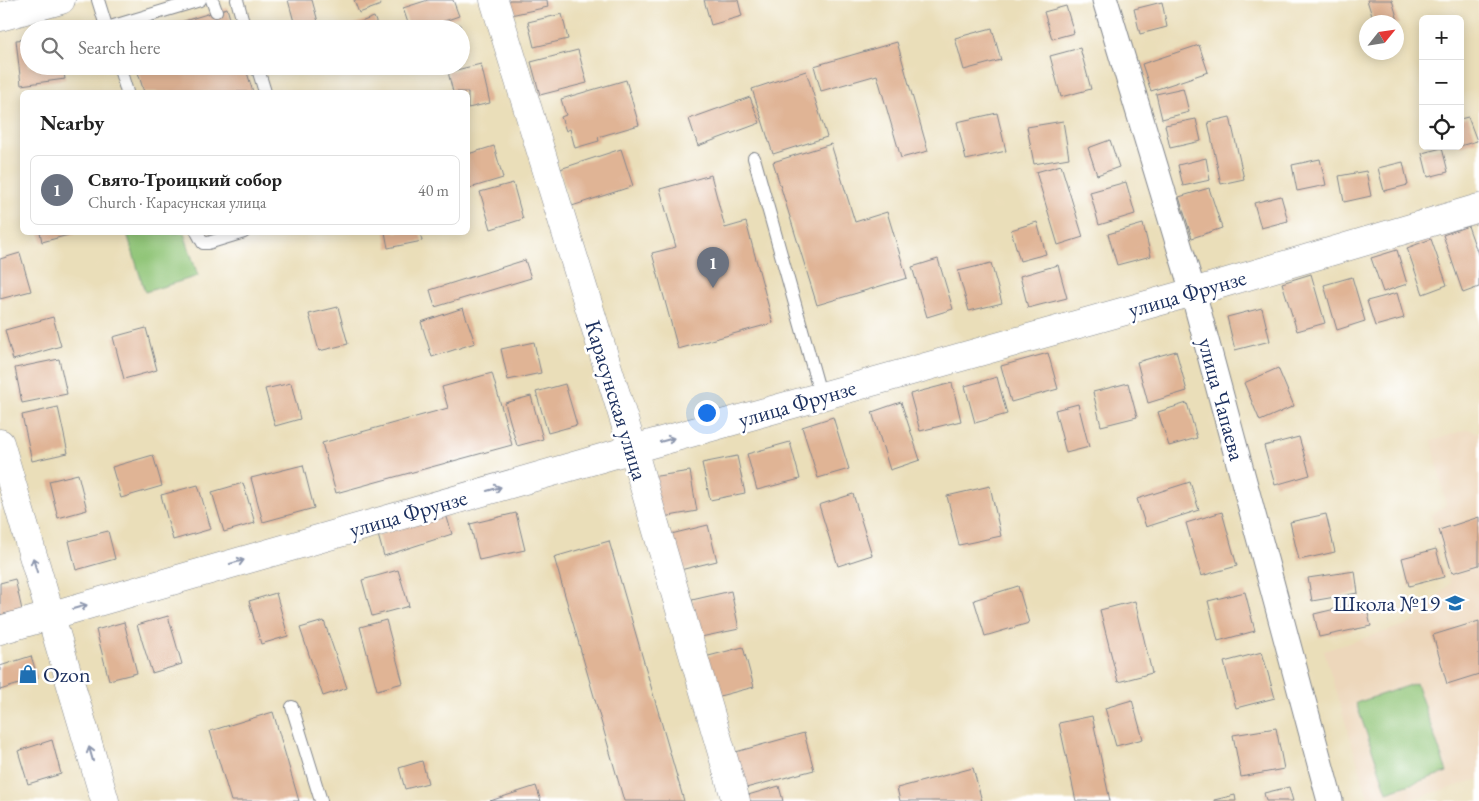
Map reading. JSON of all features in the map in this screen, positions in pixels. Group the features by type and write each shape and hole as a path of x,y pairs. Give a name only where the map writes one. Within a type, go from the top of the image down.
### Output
{"street":[{"path":"0,17 61,0"},
{"name":"Карасунская улица","path":"494,0 633,449 736,801"},
{"name":"улица Чапаева","path":"1105,0 1193,292 1330,801"},
{"name":"улица Фрунзе","path":"0,630 633,449 1193,292 1479,208"},
{"path":"0,443 105,801"}],"lane":[{"path":"98,0 104,20"},
{"path":"136,20 200,0"},
{"path":"237,0 243,20"},
{"path":"121,75 126,90"},
{"path":"260,75 264,90"},
{"path":"754,158 821,397"},
{"path":"199,235 203,243 208,243 234,235"},
{"path":"292,707 321,801"}],"shaded area":[{"name":"Школа №19","path":"1468,429 1479,433 1479,779 1407,801 1369,801 1324,651 1412,623 1450,583 1431,515 1446,505 1432,441"}],"green space":[{"path":"128,235 185,235 198,276 145,292"},
{"path":"1416,683 1447,772 1387,792 1356,703"}],"building":[{"path":"288,0 312,0 318,20 294,20"},
{"path":"354,0 379,0 381,5 359,13"},
{"path":"428,0 453,0 459,16 447,20 407,20 403,8"},
{"path":"502,0 547,0 548,7 506,16"},
{"path":"704,0 738,0 742,16 711,25"},
{"path":"1367,0 1392,0 1396,15 1372,15"},
{"path":"1162,2 1167,27 1140,34 1134,9"},
{"path":"1066,6 1074,33 1052,39 1044,12"},
{"path":"227,8 230,20 187,20"},
{"path":"562,14 568,39 534,47 528,22"},
{"path":"992,28 1001,60 964,70 955,38"},
{"path":"16,40 20,40 20,75 64,75 65,79 21,85"},
{"path":"897,42 928,151 901,158 877,75 821,91 814,66"},
{"path":"1199,45 1208,72 1151,91 1142,64"},
{"path":"1080,48 1091,89 1061,97 1050,56"},
{"path":"578,50 587,83 540,95 531,62"},
{"path":"481,64 490,103 470,108 470,90 452,90 449,75 470,75 470,67"},
{"path":"806,71 827,137 773,154 752,89"},
{"path":"139,75 248,75 252,90 143,90"},
{"path":"626,80 639,125 598,137 599,141 575,148 570,129 566,131 561,117 566,115 561,99"},
{"path":"1183,88 1189,112 1162,119 1156,94"},
{"path":"750,97 760,123 698,146 689,119"},
{"path":"997,113 1006,151 966,160 957,122"},
{"path":"1230,117 1244,179 1221,184 1208,122"},
{"path":"1468,117 1477,141 1464,145 1464,118"},
{"path":"1196,119 1201,141 1170,148 1165,125"},
{"path":"1063,121 1069,158 1034,164 1027,127"},
{"path":"1110,140 1119,167 1097,175 1088,148"},
{"path":"831,144 855,222 887,212 907,278 817,305 773,162"},
{"path":"494,146 503,178 470,188 470,153"},
{"path":"621,149 633,186 572,206 560,169"},
{"path":"1442,150 1448,172 1428,177 1422,153"},
{"path":"1206,158 1210,180 1183,186 1178,165"},
{"path":"1320,159 1326,185 1297,191 1292,165"},
{"path":"1403,162 1408,185 1384,191 1378,168"},
{"path":"1061,165 1083,237 1058,245 1036,172"},
{"path":"1366,171 1371,196 1344,202 1339,176"},
{"path":"711,175 725,228 746,222 773,323 678,349 652,253 676,247 660,189"},
{"path":"1126,182 1135,214 1099,225 1090,192"},
{"path":"513,183 523,219 491,229 480,192"},
{"path":"1209,188 1222,228 1192,238 1179,197"},
{"path":"1281,196 1288,221 1261,228 1254,203"},
{"path":"1037,222 1046,254 1020,261 1011,230"},
{"path":"1143,224 1151,256 1117,265 1108,234"},
{"path":"1468,226 1479,257 1479,287 1463,293 1443,235"},
{"path":"41,235 68,235 42,242"},
{"path":"386,235 421,235 422,241 388,248"},
{"path":"1431,239 1447,285 1423,294 1407,248"},
{"path":"1397,250 1407,284 1383,292 1371,258"},
{"path":"20,253 31,291 0,299 0,259"},
{"path":"938,259 953,309 927,317 912,267"},
{"path":"525,260 531,278 435,307 430,290"},
{"path":"991,263 1002,303 969,311 958,271"},
{"path":"1058,265 1067,298 1028,308 1020,276"},
{"path":"1311,274 1325,323 1297,331 1282,283"},
{"path":"1352,277 1365,321 1337,330 1324,285"},
{"path":"1397,293 1404,318 1375,326 1367,301"},
{"path":"338,307 348,344 319,351 309,314"},
{"path":"463,308 475,343 432,357 421,322"},
{"path":"1262,308 1270,341 1235,350 1227,317"},
{"path":"53,317 61,346 13,360 5,330"},
{"path":"146,328 157,370 124,379 113,337"},
{"path":"534,342 541,373 508,380 501,349"},
{"path":"1176,351 1187,391 1148,403 1137,362"},
{"path":"1048,353 1058,389 1011,402 1001,366"},
{"path":"59,359 67,394 22,403 15,368"},
{"path":"1278,368 1294,406 1260,421 1244,383"},
{"path":"492,373 512,445 336,493 322,443 448,408 442,387"},
{"path":"997,377 1007,414 975,423 965,386"},
{"path":"291,383 300,419 275,426 265,389"},
{"path":"952,383 961,421 920,431 910,394"},
{"path":"1128,383 1137,417 1101,426 1093,392"},
{"path":"565,384 577,425 548,433 536,392"},
{"path":"531,396 543,439 517,446 505,403"},
{"path":"901,402 920,460 890,470 872,412"},
{"path":"1187,403 1197,438 1169,446 1158,412"},
{"path":"1078,404 1089,447 1066,453 1055,410"},
{"path":"58,407 68,453 32,461 22,415"},
{"path":"833,417 849,469 818,478 802,427"},
{"path":"1299,437 1310,475 1275,485 1264,446"},
{"path":"790,442 800,479 757,490 747,454"},
{"path":"153,455 162,486 121,498 112,467"},
{"path":"737,456 745,493 710,500 702,463"},
{"path":"303,465 314,508 263,522 251,478"},
{"path":"690,471 697,511 658,518 651,477"},
{"path":"78,474 87,510 58,518 49,481"},
{"path":"1190,482 1199,510 1146,527 1137,499"},
{"path":"243,483 255,523 224,532 212,492"},
{"path":"198,485 211,529 173,540 161,495"},
{"path":"990,486 1001,536 959,545 947,496"},
{"path":"853,494 872,555 838,566 819,505"},
{"path":"1222,512 1237,566 1201,576 1186,523"},
{"path":"516,513 525,550 479,560 470,524"},
{"path":"446,514 452,534 384,556 378,535"},
{"path":"1326,514 1335,552 1299,560 1290,522"},
{"path":"1479,517 1479,565 1452,573 1439,530"},
{"path":"708,525 717,561 676,571 667,535"},
{"path":"108,531 115,559 76,570 69,541"},
{"path":"609,541 684,801 624,801 554,557"},
{"path":"1436,549 1444,577 1409,586 1402,558"},
{"path":"398,570 409,606 372,616 362,580"},
{"path":"1355,571 1358,593 1312,601 1308,578"},
{"path":"15,579 22,610 0,615 0,583"},
{"path":"1018,586 1029,623 985,636 974,600"},
{"path":"731,591 739,629 701,637 692,600"},
{"path":"1245,592 1255,631 1218,641 1208,601"},
{"path":"276,593 288,636 261,644 249,601"},
{"path":"1135,601 1152,673 1118,682 1100,610"},
{"path":"1365,602 1371,626 1319,637 1314,614"},
{"path":"168,616 182,664 152,673 137,625"},
{"path":"386,620 403,683 377,690 360,627"},
{"path":"324,621 347,688 323,696 300,628"},
{"path":"1479,621 1479,674 1447,684 1433,635"},
{"path":"124,622 137,673 109,680 96,630"},
{"path":"743,647 754,687 712,698 701,658"},
{"path":"1262,652 1275,698 1236,708 1224,662"},
{"path":"31,656 38,678 0,690 0,666"},
{"path":"1132,700 1143,739 1116,746 1105,708"},
{"path":"273,712 299,801 231,801 210,731"},
{"path":"1092,716 1110,801 1076,801 1059,723"},
{"path":"1276,728 1284,769 1241,777 1233,735"},
{"path":"804,733 814,770 742,789 732,753"},
{"path":"52,740 61,774 28,784 18,751"},
{"path":"422,761 428,783 405,789 399,768"},
{"path":"973,768 982,801 900,801 897,788"},
{"path":"536,786 541,801 490,801"},
{"path":"779,786 783,801 750,801 748,795"},
{"path":"1289,787 1293,801 1266,801 1264,793"},
{"path":"1235,795 1236,801 1214,801 1214,800"}],"place":[{"name":"Свято-Троицкий собор","path":"713,288"},
{"name":"Школа №19","path":"1455,603"},
{"name":"Ozon","path":"28,674"}]}
